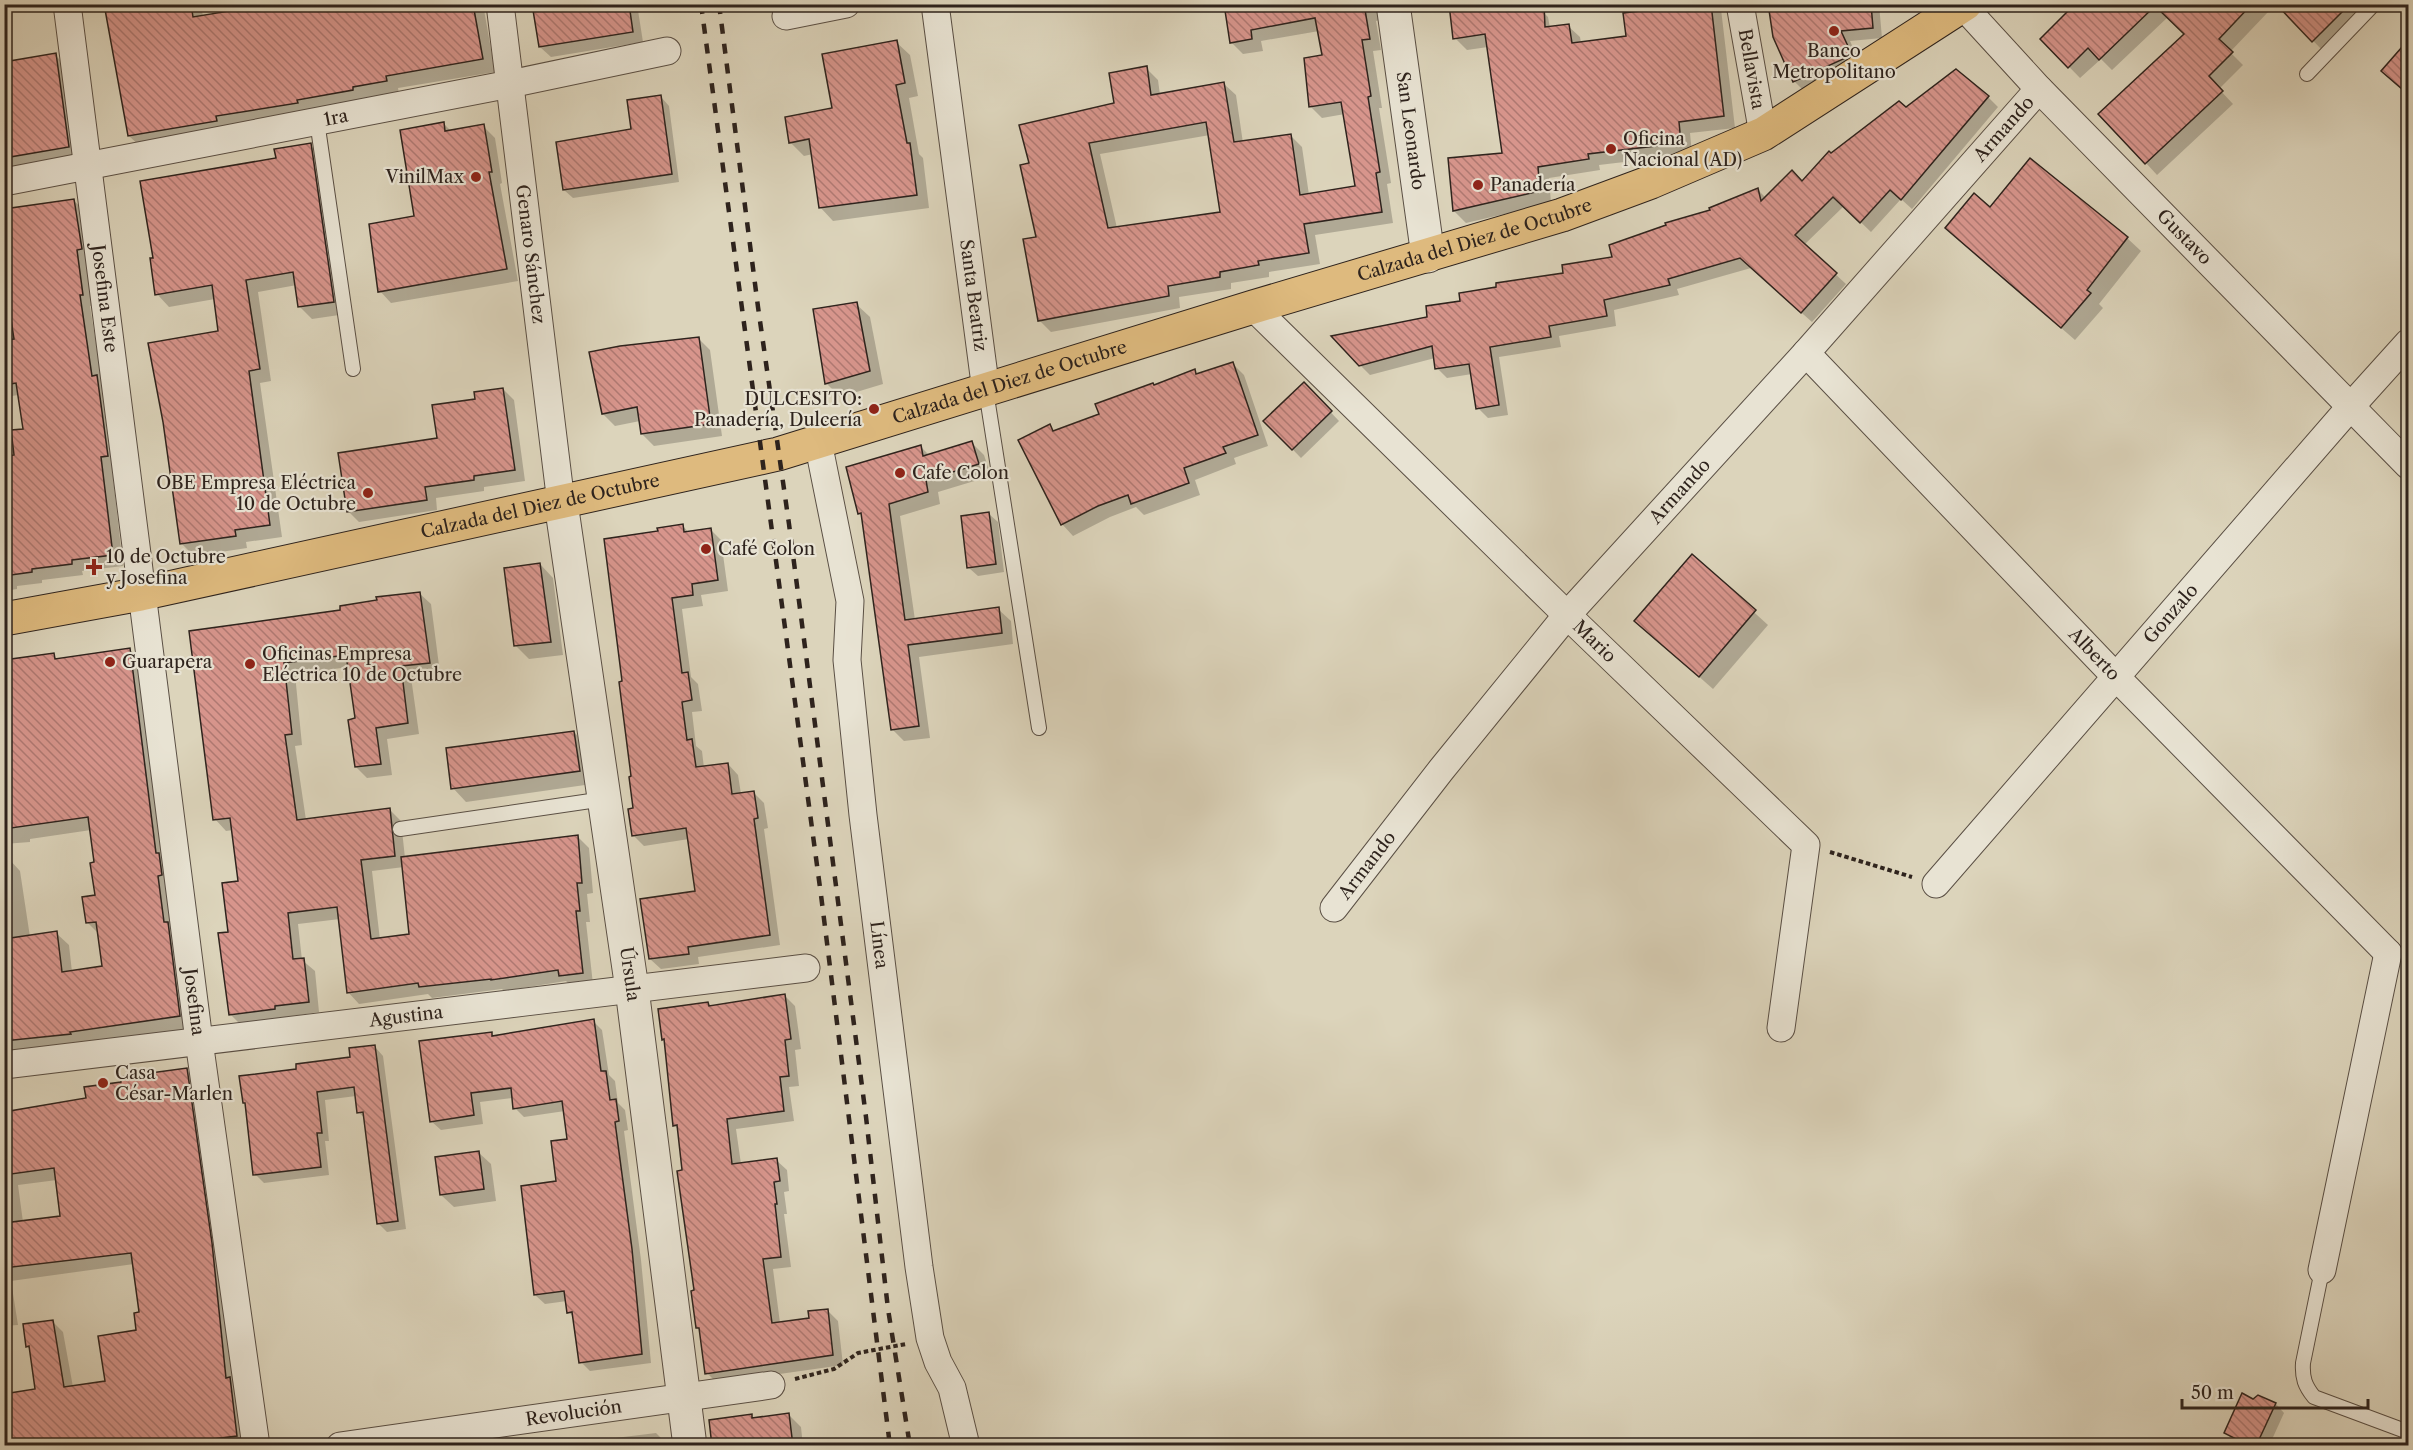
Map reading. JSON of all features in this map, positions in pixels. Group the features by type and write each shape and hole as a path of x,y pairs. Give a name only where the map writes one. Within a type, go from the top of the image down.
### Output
{"main road":[{"name":"Calzada del Diez de Octubre","path":"4,619 141,594 778,454 1253,307 1562,215 1651,182 1763,134 1964,5"}],"street":[{"name":"Josefina Este","path":"67,4 141,594"},
{"name":"Genaro Sánchez","path":"500,4 561,503"},
{"path":"786,16 846,4"},
{"name":"Santa Beatriz","path":"935,4 986,391"},
{"name":"San Leonardo","path":"1393,4 1428,256"},
{"name":"Bellavista","path":"1740,4 1763,134"},
{"name":"Gustavo","path":"1964,5 2039,89 2409,465"},
{"name":"1ra","path":"4,182 510,84 667,51"},
{"name":"Armando","path":"1334,908 1441,770 1567,615 1806,353 2039,89"},
{"name":"Mario","path":"1253,307 1567,615 1806,845"},
{"name":"Gonzalo","path":"1936,884 2352,405 2409,343"},
{"name":"Alberto","path":"1806,353 2117,678 2398,951"},
{"name":"Línea","path":"818,442 850,601 847,660 862,815 919,1267 930,1338 938,1362 952,1388 966,1446"},
{"name":"Úrsula","path":"561,503 632,989 690,1446"},
{"name":"Josefina","path":"141,594 199,1041 256,1446"},
{"path":"1781,1028 1806,845"},
{"path":"2322,1270 2398,951"},
{"name":"Agustina","path":"4,1065 806,968"},
{"name":"Revolución","path":"340,1446 771,1385"}],"lane":[{"path":"2307,74 2374,4"},
{"path":"317,121 353,369"},
{"name":"Santa Beatriz","path":"986,391 1039,728"},
{"path":"400,829 604,799"},
{"path":"2322,1270 2303,1363 2302,1377 2306,1387 2314,1397 2409,1432"}],"path":[{"path":"1806,845 1936,884"},
{"path":"771,1385 834,1368 858,1353 930,1338"}],"building":[{"path":"104,4 191,4 193,17 254,7 253,4 473,4 483,59 386,76 387,81 297,100 298,103 216,116 217,121 128,136"},
{"path":"532,4 629,4 633,32 539,47"},
{"path":"1224,4 1364,4 1370,39 1362,40 1380,172 1376,173 1382,212 1304,224 1309,253 1258,261 1259,265 1220,272 1220,277 1168,286 1169,296 1038,321 1023,239 1036,237 1020,165 1029,163 1019,125 1114,103 1109,73 1147,66 1151,95 1224,82 1234,142 1291,134 1300,195 1355,186 1341,102 1309,107 1304,58 1322,55 1315,18 1251,30 1252,39 1230,43","holes":["1206,122 1220,212 1108,228 1089,143"]},
{"path":"1449,4 1544,4 1545,27 1569,24 1572,43 1626,36 1623,13 1674,7 1674,4 1711,4 1724,116 1679,122 1681,143 1588,154 1589,159 1538,167 1540,191 1453,211 1448,158 1502,153 1485,34 1453,39"},
{"path":"1806,4 1871,4 1873,28 1841,31 1852,55 1793,82 1773,37 1769,10"},
{"path":"2075,4 2252,4 2219,39 2233,52 2209,76 2223,91 2145,164 2098,114 2184,34 2155,6 2099,60 2088,48 2068,68 2040,39"},
{"path":"2276,4 2350,4 2312,42"},
{"path":"2409,39 2409,95 2381,71"},
{"path":"897,40 905,83 896,85 907,143 910,143 917,195 819,208 809,139 789,143 785,117 832,108 822,54"},
{"path":"56,53 69,147 4,158 4,62"},
{"path":"1956,69 1989,96 1901,200 1890,190 1860,223 1833,197 1795,235 1837,273 1801,313 1740,258 1668,279 1670,285 1604,300 1607,316 1549,326 1551,337 1490,347 1499,405 1476,409 1469,364 1435,369 1432,346 1359,366 1331,336 1427,317 1426,306 1460,301 1459,293 1496,287 1496,283 1563,273 1562,265 1612,257 1609,245 1666,225 1665,223 1710,210 1709,208 1758,188 1761,201 1792,170 1802,181 1829,151 1831,153 1899,101 1906,107"},
{"path":"661,95 672,174 563,190 556,142 631,129 627,100"},
{"path":"444,122 445,131 484,124 492,172 489,172 507,269 378,292 369,224 414,216 400,130"},
{"path":"311,143 334,302 298,307 293,272 246,280 260,369 249,371 270,525 235,530 236,536 180,544 163,422 148,343 218,331 212,285 155,295 150,258 153,258 140,181 276,158 274,149"},
{"path":"2030,158 2128,237 2087,290 2091,293 2061,328 1945,228 1974,193 1990,207"},
{"path":"74,199 82,249 77,250 83,295 80,295 92,376 97,375 108,456 101,457 113,555 72,560 72,564 32,569 32,572 4,576 4,457 14,455 11,430 23,429 16,383 4,385 4,340 14,339 4,274 4,209"},
{"path":"857,302 870,371 825,384 813,309"},
{"path":"699,337 711,424 641,434 637,407 602,414 589,352"},
{"path":"1233,362 1258,435 1223,447 1226,453 1184,468 1189,483 1131,504 1128,495 1098,506 1061,525 1018,440 1050,424 1053,431 1099,414 1095,404 1195,369 1196,374"},
{"path":"1304,382 1332,411 1292,450 1263,421"},
{"path":"503,388 515,470 474,476 474,480 425,487 427,500 347,512 338,453 437,438 432,405 475,399 474,392"},
{"path":"972,441 979,464 926,480 928,492 889,504 905,620 999,607 1002,633 908,645 919,726 891,730 861,513 858,514 846,467 921,445 923,456"},
{"path":"989,512 996,564 967,568 961,516"},
{"path":"683,524 684,532 711,528 718,580 692,584 693,595 672,598 682,673 688,672 692,700 682,702 687,740 692,739 696,767 728,763 732,794 754,791 758,818 754,819 770,935 688,947 689,954 649,959 640,899 695,891 686,828 632,836 628,809 633,808 629,777 631,776 619,682 622,681 604,539 658,531 657,528"},
{"path":"1692,554 1756,610 1699,677 1634,621"},
{"path":"540,563 551,642 514,646 504,568"},
{"path":"420,592 430,663 401,666 408,723 376,728 381,764 355,767 348,720 355,718 346,655 284,663 292,734 285,735 297,820 390,808 395,856 361,860 371,939 409,934 401,857 578,835 582,883 577,883 580,911 576,911 583,973 559,976 558,970 491,980 419,987 418,983 347,993 337,907 288,913 293,959 304,958 309,1002 229,1015 218,933 228,932 222,883 238,881 230,818 213,820 189,631 340,610 340,606 377,600 376,597"},
{"path":"130,648 156,853 159,853 162,875 158,876 164,922 168,922 180,1016 70,1032 71,1034 4,1041 4,939 57,931 62,972 102,966 96,922 86,923 82,897 95,895 90,863 94,862 88,817 4,829 4,660 54,653 55,659"},
{"path":"574,731 580,771 451,789 446,748"},
{"path":"785,994 791,1039 785,1040 789,1076 780,1077 784,1111 727,1119 732,1164 777,1158 780,1181 774,1182 781,1257 763,1259 772,1323 809,1318 808,1311 828,1309 833,1355 705,1374 699,1328 696,1328 691,1291 694,1290 677,1171 682,1170 677,1125 673,1126 664,1039 662,1040 658,1009 708,1002 709,1006"},
{"path":"594,1019 601,1071 606,1071 610,1100 616,1099 619,1121 615,1122 632,1249 642,1354 579,1363 572,1312 567,1313 564,1291 534,1295 521,1186 556,1181 551,1141 567,1139 562,1101 513,1109 511,1088 471,1093 474,1115 430,1122 419,1041 492,1032 492,1036"},
{"path":"375,1045 398,1221 377,1224 363,1112 357,1113 354,1087 317,1092 322,1133 317,1133 321,1167 253,1175 245,1103 243,1103 239,1076 296,1069 296,1064 350,1057 349,1048"},
{"path":"187,1068 212,1243 226,1378 230,1377 237,1436 154,1446 147,1446 146,1440 106,1446 4,1446 4,1394 35,1389 29,1346 26,1347 23,1324 53,1320 64,1387 105,1381 98,1336 136,1330 134,1313 139,1312 131,1253 4,1268 4,1223 60,1216 54,1168 4,1175 4,1112 86,1098 84,1087 121,1082 121,1077"},
{"path":"479,1151 484,1189 440,1195 435,1157"},
{"path":"2242,1393 2253,1399 2258,1395 2276,1403 2256,1446 2250,1446 2224,1433"},
{"path":"789,1413 793,1446 712,1446 709,1420 752,1414 752,1418"}],"railway":[{"path":"701,4 821,895 890,1446"},
{"path":"719,4 866,1117 888,1309 910,1446"}],"place":[{"name":"Banco Metropolitano","path":"1834,31"},
{"name":"Oficina Nacional (AD)","path":"1611,149"},
{"name":"VinilMax","path":"476,177"},
{"name":"Panadería","path":"1478,185"},
{"name":"DULCESITO: Panadería, Dulcería","path":"874,409"},
{"name":"Cafe Colon","path":"900,473"},
{"name":"OBE Empresa Eléctrica 10 de Octubre","path":"368,493"},
{"name":"Café Colon","path":"706,549"},
{"name":"10 de Octubre y Josefina","path":"94,567"},
{"name":"Guarapera","path":"110,662"},
{"name":"Oficinas Empresa Eléctrica 10 de Octubre","path":"250,664"},
{"name":"Casa César-Marlen","path":"103,1083"}]}
